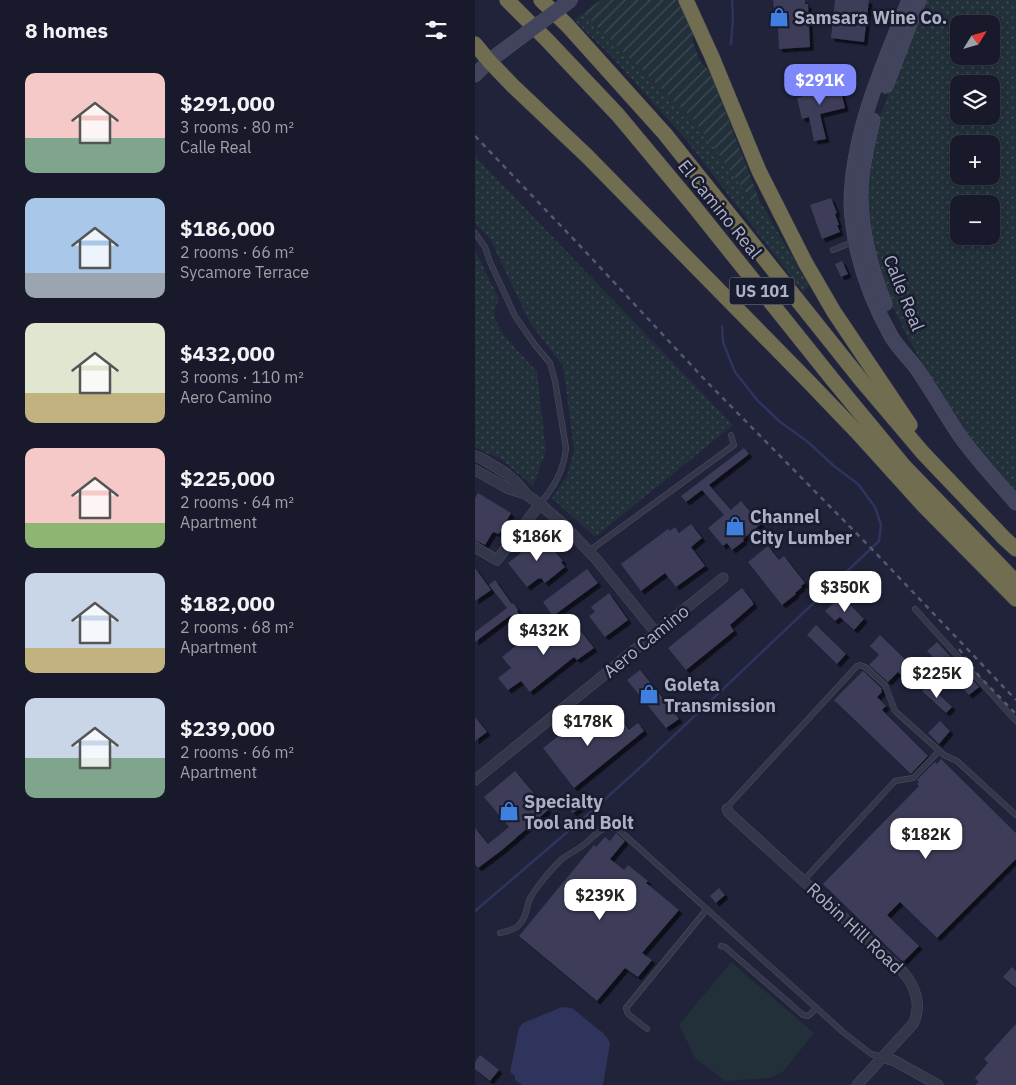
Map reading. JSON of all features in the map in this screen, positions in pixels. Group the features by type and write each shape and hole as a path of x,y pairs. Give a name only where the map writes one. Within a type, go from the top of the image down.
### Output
{"highway":[{"name":"El Camino Real","path":"507,0 618,115 904,466 1016,582"},
{"name":"El Camino Real","path":"541,0 567,25 665,134 862,381 923,453 1016,549"},
{"path":"687,0 759,171 793,238 834,312 911,426 923,453"},
{"path":"475,44 489,61 587,156 808,381 924,506 1016,599"}],"main road":[{"path":"475,75 489,61 571,0"},
{"name":"Calle Real","path":"909,0 859,136 851,204 855,241 867,286 893,338 916,368 960,436 1016,503"},
{"name":"Calle Real","path":"916,368 887,310 877,282 868,254 861,203 862,178 874,115 919,0"}],"street":[{"path":"475,456 507,474 527,495 563,524 589,551 656,633"},
{"path":"475,470 509,489 527,495"},
{"path":"475,547 497,560 540,504"},
{"name":"Aero Camino","path":"475,780 723,578"},
{"name":"Robin Hill Road","path":"727,809 729,813 903,972 915,990 917,1002 916,1019 857,1085"},
{"path":"883,1057 895,1061 938,1085"}],"lane":[{"path":"475,233 485,247 515,316 535,345 550,362 555,381 566,448 565,459 556,481 540,504"},
{"path":"833,250 855,241"},
{"path":"589,551 734,445 731,435"},
{"path":"915,609 1016,721"},
{"path":"727,809 804,723 860,665 865,667 886,687 895,710 944,756 957,761 1016,815"},
{"path":"803,881 895,781 913,778 939,751"},
{"path":"500,933 513,930 518,926 526,914 531,896 562,859 583,846 598,831 614,827 843,1032 871,1054 883,1057"},
{"path":"647,1029 628,1014 626,1008 707,909"},
{"path":"721,946 803,1015 808,1016 817,1008"}],"shaded area":[{"path":"601,0 679,0 693,34 693,43 700,61 710,72 760,201 751,200 695,121 583,13"},
{"path":"924,0 1016,0 1016,492 975,444 935,384 910,342 888,298 868,230 867,181 879,119"},
{"path":"583,13 695,121 751,200 760,201 809,286 803,292 687,141 611,56 574,20"},
{"path":"475,156 733,425 595,537 552,498 567,476 574,450 563,366 530,323 490,239 475,223"},
{"path":"475,250 499,299 494,312 495,319 504,335 537,372 546,451 533,486 501,459 475,448"},
{"path":"731,962 814,1033 784,1071 770,1078 725,1081 695,1058 679,1025"}],"water":[{"path":"562,1007 572,1008 603,1033 610,1043 603,1085 522,1085 515,1080 515,1076 510,1072 519,1028 523,1023"}],"building":[{"path":"773,0 805,0 805,4 808,4 810,47 779,49 777,8 774,8"},
{"path":"835,0 869,0 864,42 831,38"},
{"path":"839,83 845,108 820,114 826,139 814,141 809,117 802,119 797,98 802,97 801,91"},
{"path":"831,198 837,213 835,214 840,232 822,239 810,205"},
{"path":"842,261 848,274 841,277 835,264"},
{"path":"744,448 749,454 709,485 731,510 741,501 761,524 732,550 727,543 723,546 708,528 724,515 702,490 686,502 681,496"},
{"path":"478,493 511,513 499,534 493,532 485,545 475,540 475,498"},
{"path":"691,524 702,538 691,547 705,566 676,587 665,573 641,591 621,564 668,529 670,531 675,527 679,533"},
{"path":"538,534 543,537 563,561 561,562 565,567 545,583 539,578 527,587 508,563 521,553 519,550"},
{"path":"768,546 779,560 784,556 805,583 796,594 782,605 748,562"},
{"path":"475,568 491,590 475,601"},
{"path":"587,569 598,583 553,616 543,602"},
{"path":"495,580 518,610 523,620 518,624 511,615 475,642 475,632 507,608 489,585"},
{"path":"742,588 754,604 730,625 734,631 686,670 668,648"},
{"path":"609,593 628,620 605,637 589,616 595,612 591,607"},
{"path":"841,596 864,619 854,630 840,617 835,621 825,611"},
{"path":"572,620 594,648 577,660 574,657 530,692 521,681 508,690 498,678 511,668 502,657 540,627 549,638"},
{"path":"816,625 846,654 837,664 807,635"},
{"path":"880,635 911,665 901,675 898,672 888,682 869,665 879,655 870,646"},
{"path":"937,642 979,687 969,695 927,651"},
{"path":"640,670 679,719 666,728 627,680"},
{"path":"863,671 882,689 882,692 877,697 886,706 882,710 928,756 911,774 834,700"},
{"path":"928,684 952,707 946,713 922,691"},
{"path":"585,712 601,732 619,717 629,730 638,723 644,731 574,788 543,748"},
{"path":"475,717 487,732 475,741"},
{"path":"940,721 950,731 939,744 928,733"},
{"path":"941,759 1016,833 1016,859 937,938 900,902 887,915 919,946 903,962 823,884 919,786 917,780 935,762 937,764"},
{"path":"515,771 548,810 478,868 475,864 475,828 488,844 509,827 484,797"},
{"path":"569,794 580,808 573,813 562,799"},
{"path":"616,833 625,841 610,859 624,870 628,865 648,881 646,883 679,910 642,953 652,960 638,977 625,968 597,1001 519,936 594,845 596,847 605,837 610,841"},
{"path":"719,888 725,895 716,903 710,896"},
{"path":"1012,967 1016,971 1016,988 1003,977"},
{"path":"1016,1024 1016,1085 975,1085 979,1082 975,1078 988,1063 984,1059"},
{"path":"480,1055 499,1070 490,1081 475,1069 475,1062"}],"waterway":[{"path":"731,44 732,0"},
{"path":"475,911 645,763 879,541 881,525 875,507 858,484 834,466 808,442 779,421 758,401 735,372 723,342 722,326"}],"railway":[{"path":"475,136 706,381 868,545 1016,700"},
{"path":"959,649 979,676 1016,714"}],"place":[{"name":"Samsara Wine Co.","path":"779,17"},
{"name":"Channel City Lumber","path":"735,526"},
{"name":"Goleta Transmission","path":"649,694"},
{"name":"Specialty Tool and Bolt","path":"509,811"}]}
